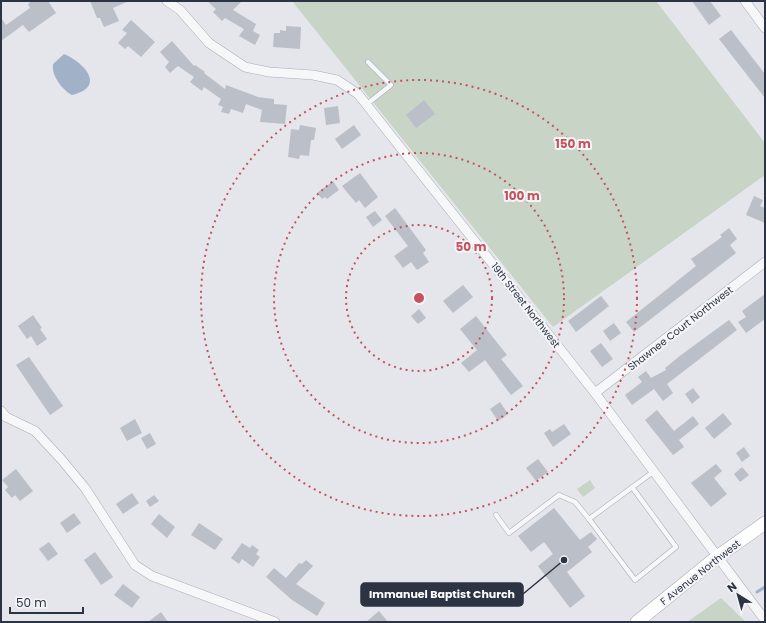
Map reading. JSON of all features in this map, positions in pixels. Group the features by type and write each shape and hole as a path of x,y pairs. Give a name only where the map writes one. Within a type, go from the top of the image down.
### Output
{"main road":[{"name":"F Avenue Northwest","path":"637,622 717,557 765,523"}],"street":[{"name":"19th Street Northwest","path":"167,1 180,10 209,43 245,67 269,72 313,75 337,80 348,86 367,104 595,393 765,620"},
{"path":"745,1 765,28"},
{"name":"Shawnee Court Northwest","path":"595,393 765,262"},
{"path":"3,414 35,431 61,459 85,488 135,565 152,576 275,622"}],"lane":[{"path":"367,104 391,85 368,62"},
{"path":"589,519 653,472"},
{"path":"496,515 509,533 559,495 575,502 635,580 676,547 632,488"}],"green space":[{"path":"292,1 656,1 765,143 765,175 553,327"},
{"path":"590,480 595,488 583,497 577,489"},
{"path":"721,598 746,622 687,622"}],"water":[{"path":"64,54 79,63 89,75 90,81 88,86 82,91 72,95 68,93 58,82 53,68 53,64"}],"building":[{"path":"32,1 48,1 56,13 29,32 23,25 1,41 1,18 6,25 30,8 28,4"},
{"path":"90,1 129,1 113,8 119,21 104,27 100,18 97,18"},
{"path":"207,1 242,1 233,10 256,24 253,31 260,35 255,45 239,36 244,29 225,18 222,21 213,12 216,9"},
{"path":"692,1 710,1 721,16 709,25"},
{"path":"131,20 155,42 141,57 128,46 125,49 118,43 127,33 122,30"},
{"path":"286,26 301,27 300,49 273,47 274,33 280,33 280,30 286,31"},
{"path":"731,30 765,74 765,98 719,39"},
{"path":"172,41 194,66 195,65 205,72 204,73 225,89 226,85 258,97 274,99 274,104 287,105 285,124 260,122 262,110 246,104 243,113 231,109 229,114 221,112 223,107 218,105 221,99 204,87 202,91 190,82 194,77 178,66 170,73 165,67 169,62 160,52"},
{"path":"424,100 435,114 416,128 406,115"},
{"path":"338,106 340,123 326,125 324,108"},
{"path":"300,125 316,128 314,140 311,140 309,156 300,155 299,159 288,157 291,129 299,130"},
{"path":"354,125 361,135 342,149 335,139"},
{"path":"360,173 378,197 365,208 359,200 356,203 342,186"},
{"path":"333,181 339,190 327,199 325,197 322,199 317,193"},
{"path":"754,196 763,200 760,206 765,208 765,223 746,215"},
{"path":"395,208 426,250 423,253 429,262 417,270 411,262 403,268 394,256 408,246 385,216"},
{"path":"375,211 382,220 373,227 366,217"},
{"path":"729,228 737,239 730,245 736,253 634,332 626,322 696,266 691,259 722,237 720,235"},
{"path":"463,285 473,297 453,313 443,301"},
{"path":"765,294 765,319 746,333 738,322 746,317 742,311"},
{"path":"601,296 609,306 576,332 568,321"},
{"path":"419,309 426,318 418,324 411,316"},
{"path":"33,315 42,328 40,329 47,339 37,346 31,336 27,339 18,326"},
{"path":"476,316 507,355 501,359 523,386 511,395 485,360 469,372 461,363 477,350 460,329"},
{"path":"729,320 737,330 667,384 673,393 663,401 654,389 632,405 625,395 642,382 638,377 646,371 651,378 666,370 665,368 681,355"},
{"path":"614,323 621,333 610,341 603,331"},
{"path":"601,343 613,359 602,367 590,351"},
{"path":"29,357 63,406 50,415 16,365"},
{"path":"693,388 700,397 692,404 685,394"},
{"path":"500,402 508,414 498,421 490,409"},
{"path":"657,410 674,431 693,416 699,424 679,440 684,447 673,455 645,420"},
{"path":"723,413 732,424 714,439 705,428"},
{"path":"135,419 142,433 127,441 120,428"},
{"path":"564,424 571,434 553,447 544,433 550,429 552,432"},
{"path":"150,433 156,444 147,449 141,438"},
{"path":"744,447 750,456 742,462 736,453"},
{"path":"538,459 548,472 536,481 526,468"},
{"path":"716,464 722,471 714,478 727,494 711,507 691,483"},
{"path":"742,467 749,475 740,482 734,474"},
{"path":"16,469 33,491 20,501 15,495 12,498 5,490 8,487 2,480"},
{"path":"132,493 139,503 123,514 116,504"},
{"path":"154,495 159,501 150,507 146,501"},
{"path":"554,508 580,540 591,532 597,539 588,547 592,552 567,572 585,596 570,608 538,566 553,554 544,542 531,552 518,536"},
{"path":"74,513 81,523 67,533 60,523"},
{"path":"159,514 175,527 167,538 151,524"},
{"path":"199,523 223,539 215,550 191,535"},
{"path":"49,542 58,554 48,561 39,549"},
{"path":"242,543 250,548 252,545 259,550 256,554 260,557 253,567 242,559 239,564 231,558"},
{"path":"95,552 113,577 101,585 84,560"},
{"path":"306,560 313,566 296,584 325,603 317,616 292,600 266,577 274,568 286,578 299,563 302,564"},
{"path":"123,584 140,597 132,608 114,595"},
{"path":"379,611 388,622 366,622"},
{"path":"161,612 168,622 148,622"}],"waterway":[{"path":"757,592 765,587"}],"place":[{"name":"Immanuel Baptist Church","path":"564,560"}]}
